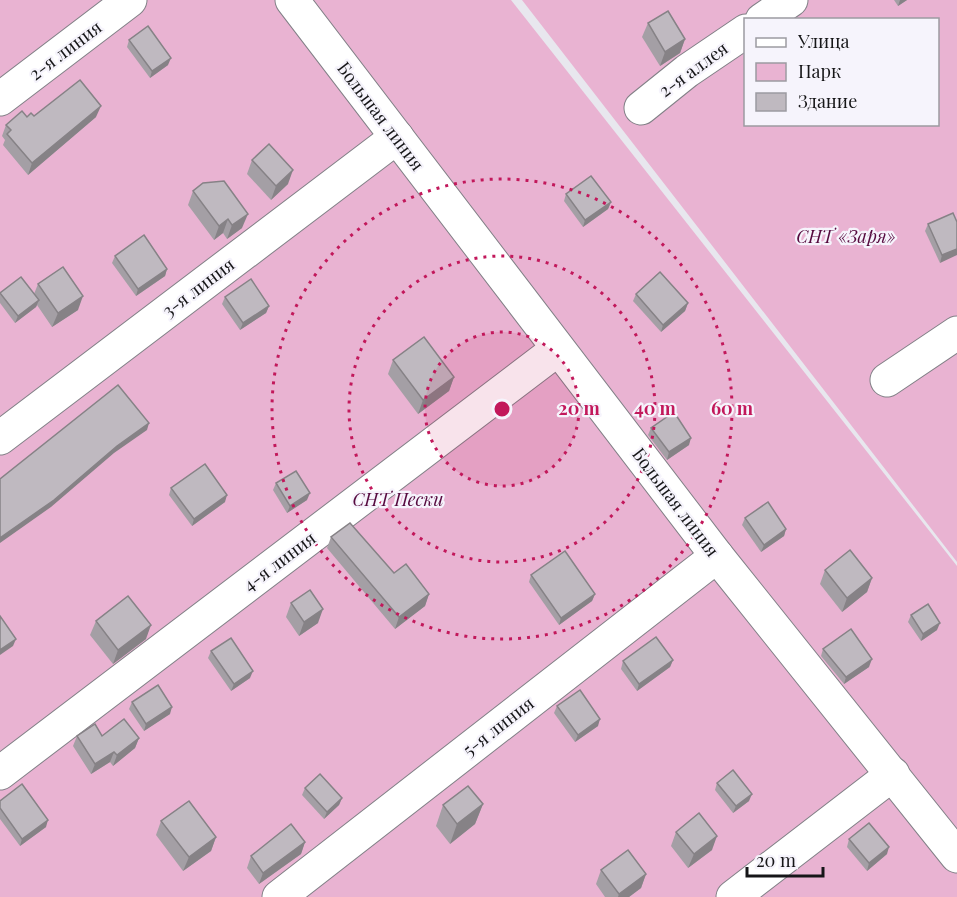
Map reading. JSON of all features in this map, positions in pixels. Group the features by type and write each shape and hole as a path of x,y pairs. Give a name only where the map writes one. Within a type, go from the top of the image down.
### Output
{"street":[{"name":"2-я линия","path":"0,99 130,0"},
{"name":"Большая линия","path":"292,0 717,556 957,856"},
{"path":"765,18 791,0"},
{"name":"2-я аллея","path":"641,108 687,71 744,32"},
{"name":"3-я линия","path":"0,438 397,137"},
{"path":"887,380 957,333"},
{"name":"4-я линия","path":"0,773 558,348"},
{"name":"5-я линия","path":"279,897 717,556"},
{"path":"734,897 893,774"}],"green space":[{"name":"СНТ Пески","path":"0,0 511,0 957,566 957,897 0,897"},
{"name":"СНТ «Заря»","path":"522,0 957,0 957,562"}],"building":[{"path":"668,11 685,39 665,52 648,23"},
{"path":"148,26 171,58 152,71 129,40"},
{"path":"80,80 101,106 32,163 7,134 11,130 6,125 22,111 27,117 31,113 34,116"},
{"path":"269,144 293,170 276,186 252,160"},
{"path":"591,176 611,202 585,220 566,194"},
{"path":"224,181 248,214 232,225 228,219 219,226 193,191 203,183"},
{"path":"953,213 957,222 957,249 942,255 928,224"},
{"path":"144,235 167,269 138,289 115,256"},
{"path":"63,267 83,296 58,313 38,284"},
{"path":"660,272 688,303 663,325 636,294"},
{"path":"21,277 39,300 18,316 0,293"},
{"path":"251,279 269,306 243,323 225,297"},
{"path":"424,337 454,377 423,400 393,360"},
{"path":"118,385 149,423 117,446 54,500 0,538 0,479"},
{"path":"674,412 691,438 669,452 651,428"},
{"path":"205,464 227,495 194,519 171,488"},
{"path":"296,471 310,493 290,506 276,483"},
{"path":"768,502 786,529 764,545 745,518"},
{"path":"350,523 394,573 406,564 429,594 399,617 331,537"},
{"path":"850,550 872,578 847,598 825,570"},
{"path":"565,551 595,594 561,618 531,575"},
{"path":"310,590 323,609 304,622 291,603"},
{"path":"128,596 151,625 118,650 96,621"},
{"path":"928,604 940,623 923,634 911,615"},
{"path":"0,616 16,639 0,650"},
{"path":"851,629 872,659 846,677 823,649"},
{"path":"656,637 673,660 639,684 623,661"},
{"path":"231,638 253,671 234,684 211,651"},
{"path":"158,685 172,707 146,724 132,702"},
{"path":"580,690 600,719 578,735 557,706"},
{"path":"124,719 139,738 117,755 114,752 95,764 77,736 95,724 102,736"},
{"path":"733,770 752,794 736,806 717,783"},
{"path":"320,774 342,798 327,812 305,788"},
{"path":"22,784 48,820 22,839 0,808 0,801"},
{"path":"468,786 483,804 457,824 443,805"},
{"path":"189,801 216,837 189,857 161,821"},
{"path":"699,813 717,836 694,854 676,832"},
{"path":"869,823 889,847 869,863 849,839"},
{"path":"291,824 305,842 263,873 251,856"},
{"path":"628,850 646,874 619,894 601,870"}]}
